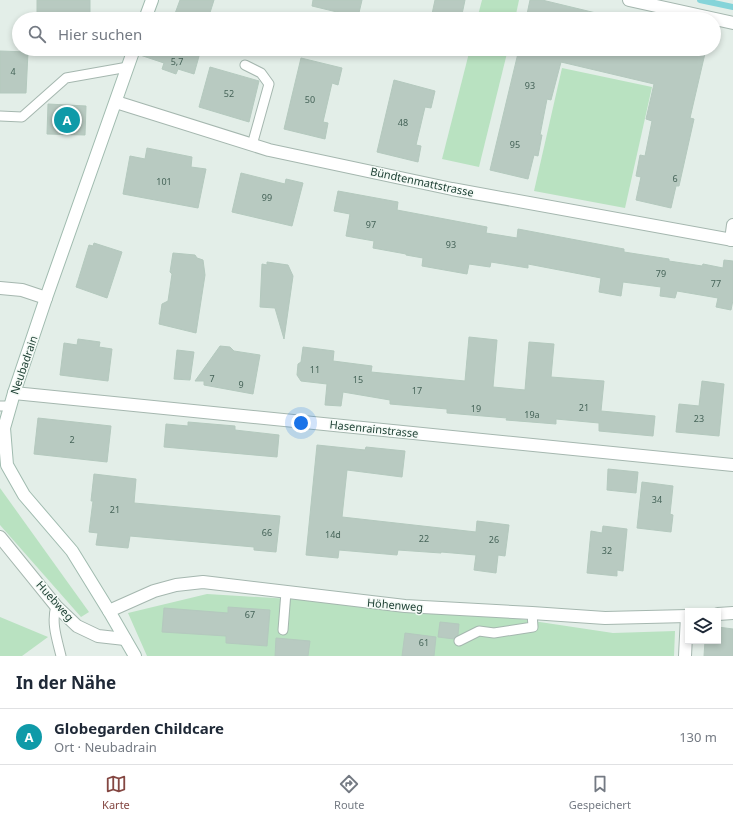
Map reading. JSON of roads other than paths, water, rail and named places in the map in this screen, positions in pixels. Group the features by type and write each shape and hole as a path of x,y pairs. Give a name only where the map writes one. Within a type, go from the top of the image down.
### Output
{"street":[{"path":"148,12 152,0"},
{"path":"629,0 683,12"},
{"path":"721,20 733,23"},
{"name":"Neubadrain","path":"132,56 14,393 5,406 4,428 7,465 24,495 72,551 135,656"},
{"name":"Bündtenmattstrasse","path":"116,102 269,150 452,189 732,240"},
{"path":"732,240 733,225"},
{"path":"0,288 22,290 46,298"},
{"name":"Hasenrainstrasse","path":"14,393 733,465"},
{"name":"Huebweg","path":"0,537 56,606 77,626 98,636 125,639"},
{"name":"Höhenweg","path":"109,611 154,591 176,584 203,582 400,606 605,618 685,616"},
{"path":"721,614 733,613"},
{"path":"685,656 686,644"}],"lane":[{"path":"245,65 261,73 269,84 252,145"},
{"path":"0,116 22,117 66,78 128,67"},
{"path":"283,630 286,592"},
{"path":"56,606 54,615 54,630 61,656"},
{"path":"459,641 479,631 494,633 533,627 532,613"}],"waterway":[{"path":"700,0 733,7"}],"place":[{"name":"Globegarden Childcare","path":"67,120"}]}
